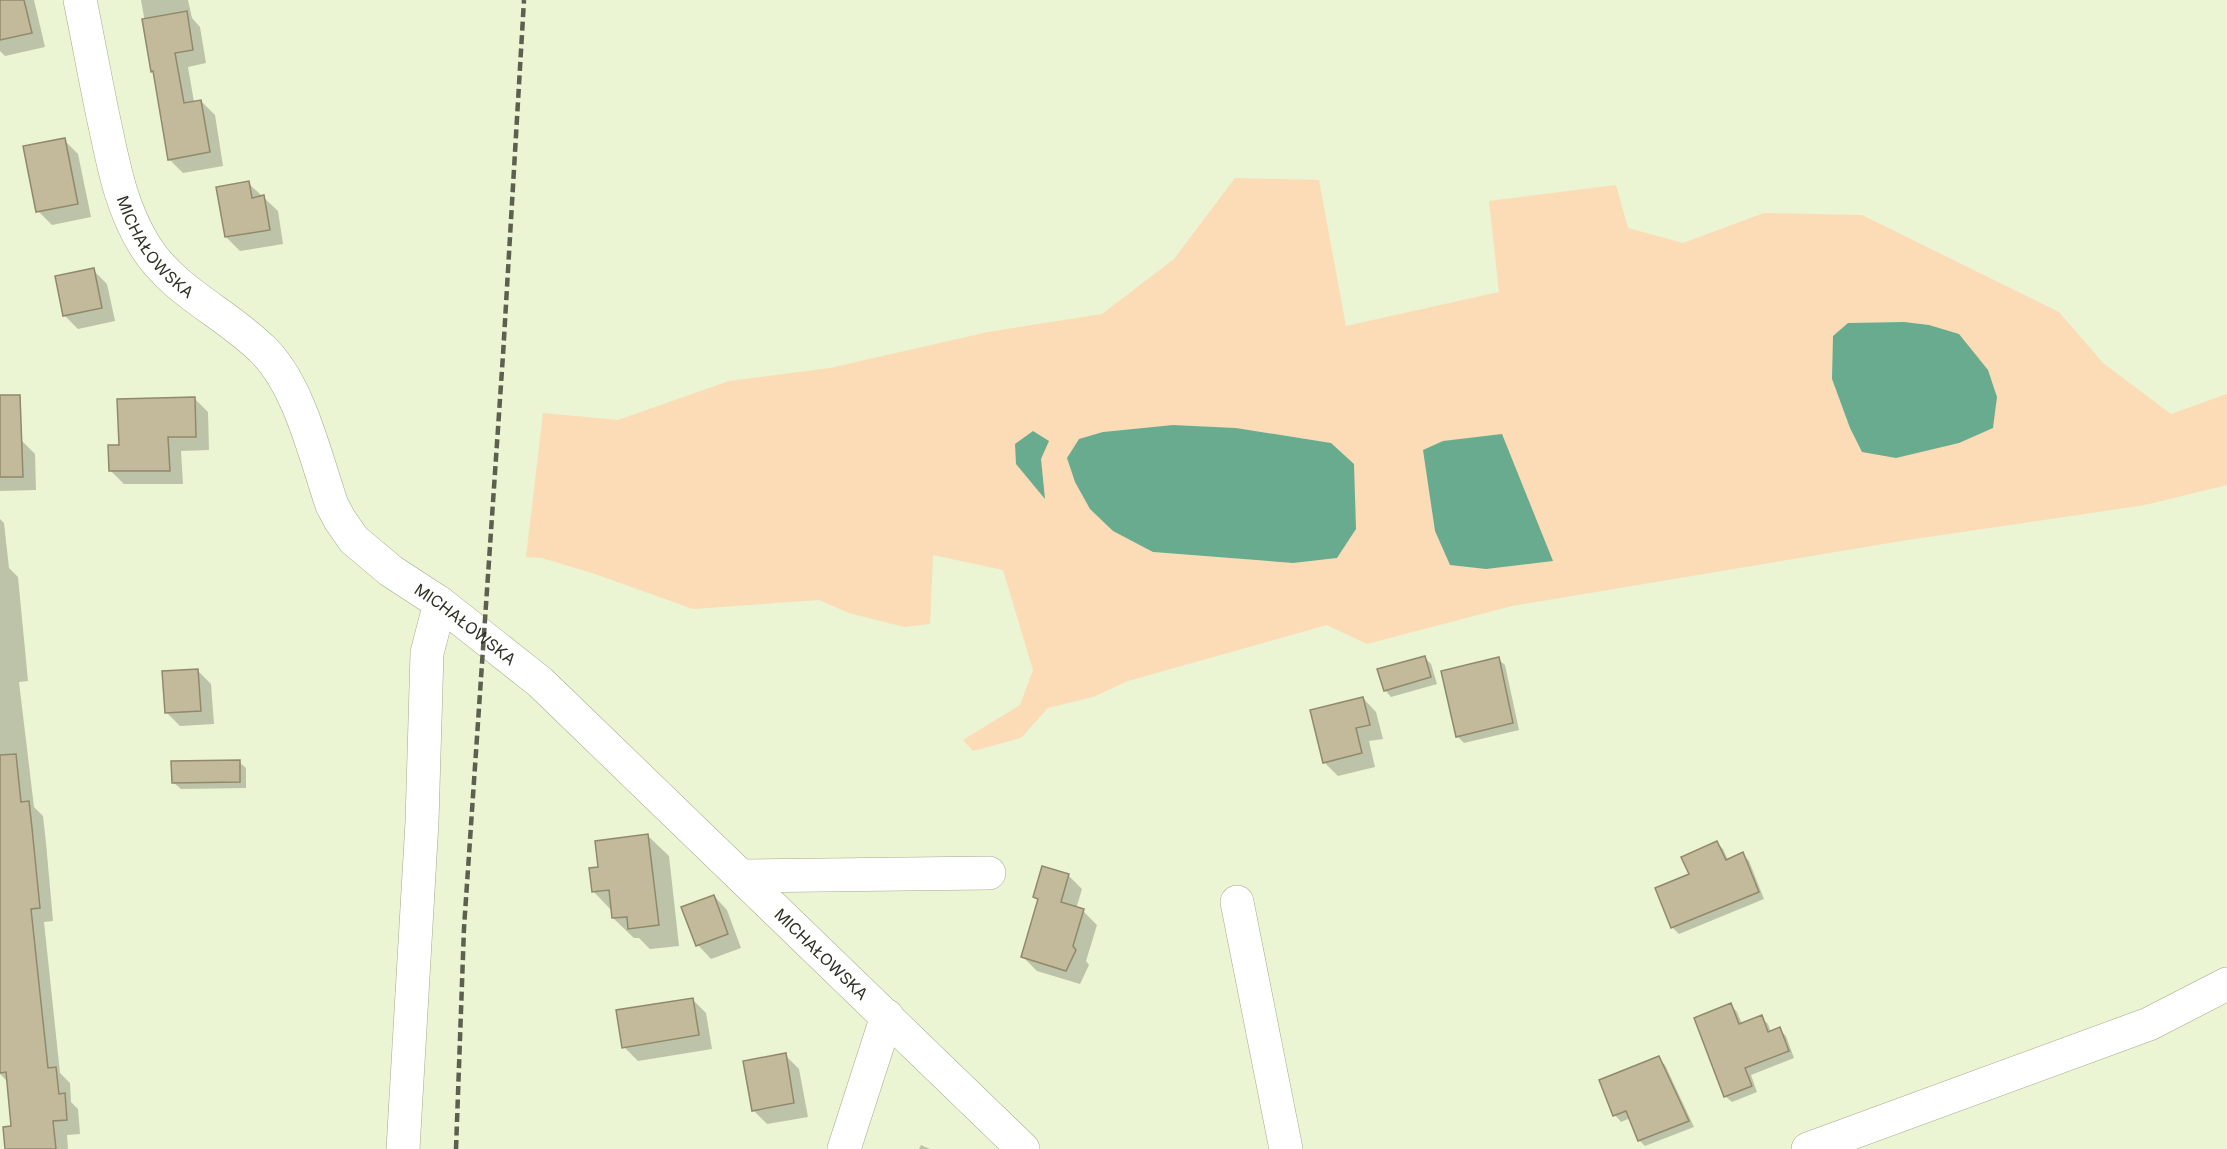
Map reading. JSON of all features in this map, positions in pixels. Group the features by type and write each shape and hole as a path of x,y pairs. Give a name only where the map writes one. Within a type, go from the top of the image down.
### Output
{"street":[{"name":"MICHAŁOWSKA","path":"80,0 116,178 129,215 146,248 179,285 262,348 284,375 297,404 332,505 354,540 391,571 440,603 540,682 1023,1149"},
{"path":"403,1149 422,822 427,653 440,603"},
{"path":"742,876 990,873"},
{"path":"1237,902 1286,1149"},
{"path":"1808,1149 2149,1024 2227,984"},
{"path":"844,1149 887,1016"}],"shaded area":[{"path":"1235,178 1319,180 1346,326 1499,292 1489,201 1616,185 1628,228 1683,243 1764,213 1862,215 2059,312 2103,363 2171,414 2227,394 2227,485 2145,505 1901,541 1512,606 1367,644 1327,625 1128,681 1093,697 1048,708 1021,738 973,751 963,740 1020,705 1033,670 1003,570 933,555 930,624 904,627 849,613 819,600 693,609 592,573 542,558 526,557 543,413 618,420 729,381 830,368 988,332 1102,314 1174,259","holes":["1904,322 1862,452 1850,428 1832,379 1849,323","1173,425 1236,428 1331,443 1337,558 1293,563 1153,552 1103,432"]},
{"path":"1904,322 1929,325 1959,334 1988,370 1997,397 1993,428 1959,443 1896,458 1862,452 1850,428 1832,379 1833,336 1848,323"},
{"path":"1173,425 1236,428 1331,443 1354,464 1356,529 1337,558 1293,563 1153,552 1113,531 1090,509 1075,482 1067,458 1079,439 1103,432"},
{"path":"1033,431 1049,441 1041,459 1045,499 1016,464 1015,444"},
{"path":"1502,434 1553,561 1486,569 1450,565 1435,531 1423,450 1443,441"}],"building":[{"path":"0,0 24,0 32,33 0,40"},
{"path":"187,11 193,50 175,53 184,103 201,100 210,152 168,160 142,19"},
{"path":"65,138 78,204 36,212 23,146"},
{"path":"249,181 252,198 264,195 270,230 225,237 216,187"},
{"path":"94,268 102,308 63,316 55,276"},
{"path":"0,395 20,395 23,477 0,477"},
{"path":"195,397 196,437 168,437 170,471 109,471 108,445 119,445 117,399"},
{"path":"1425,656 1431,677 1384,691 1377,669"},
{"path":"1499,657 1513,723 1456,737 1441,671"},
{"path":"198,669 201,711 165,713 162,671"},
{"path":"1363,697 1370,725 1356,728 1362,753 1323,763 1310,710"},
{"path":"16,754 21,802 29,801 32,828 40,908 31,909 48,1068 56,1067 59,1094 65,1093 67,1120 53,1121 56,1149 5,1149 3,1127 11,1126 6,1072 0,1073 0,755"},
{"path":"240,760 240,782 172,783 171,761"},
{"path":"648,834 659,925 628,929 627,917 612,918 609,890 592,892 589,868 598,867 595,841"},
{"path":"1717,841 1726,860 1743,852 1759,892 1671,928 1655,888 1689,874 1681,857"},
{"path":"1042,866 1069,874 1061,902 1084,909 1073,946 1076,950 1066,971 1021,957 1038,899 1033,897"},
{"path":"714,895 728,934 696,946 681,907"},
{"path":"693,998 699,1035 622,1048 616,1010"},
{"path":"1731,1003 1739,1024 1762,1015 1768,1032 1780,1027 1789,1051 1745,1068 1752,1086 1724,1097 1694,1018"},
{"path":"786,1053 794,1103 752,1111 743,1061"},
{"path":"1659,1056 1689,1121 1638,1141 1626,1111 1613,1116 1599,1080"}],"railway":[{"path":"456,1149 464,928 503,355 524,0"}]}
